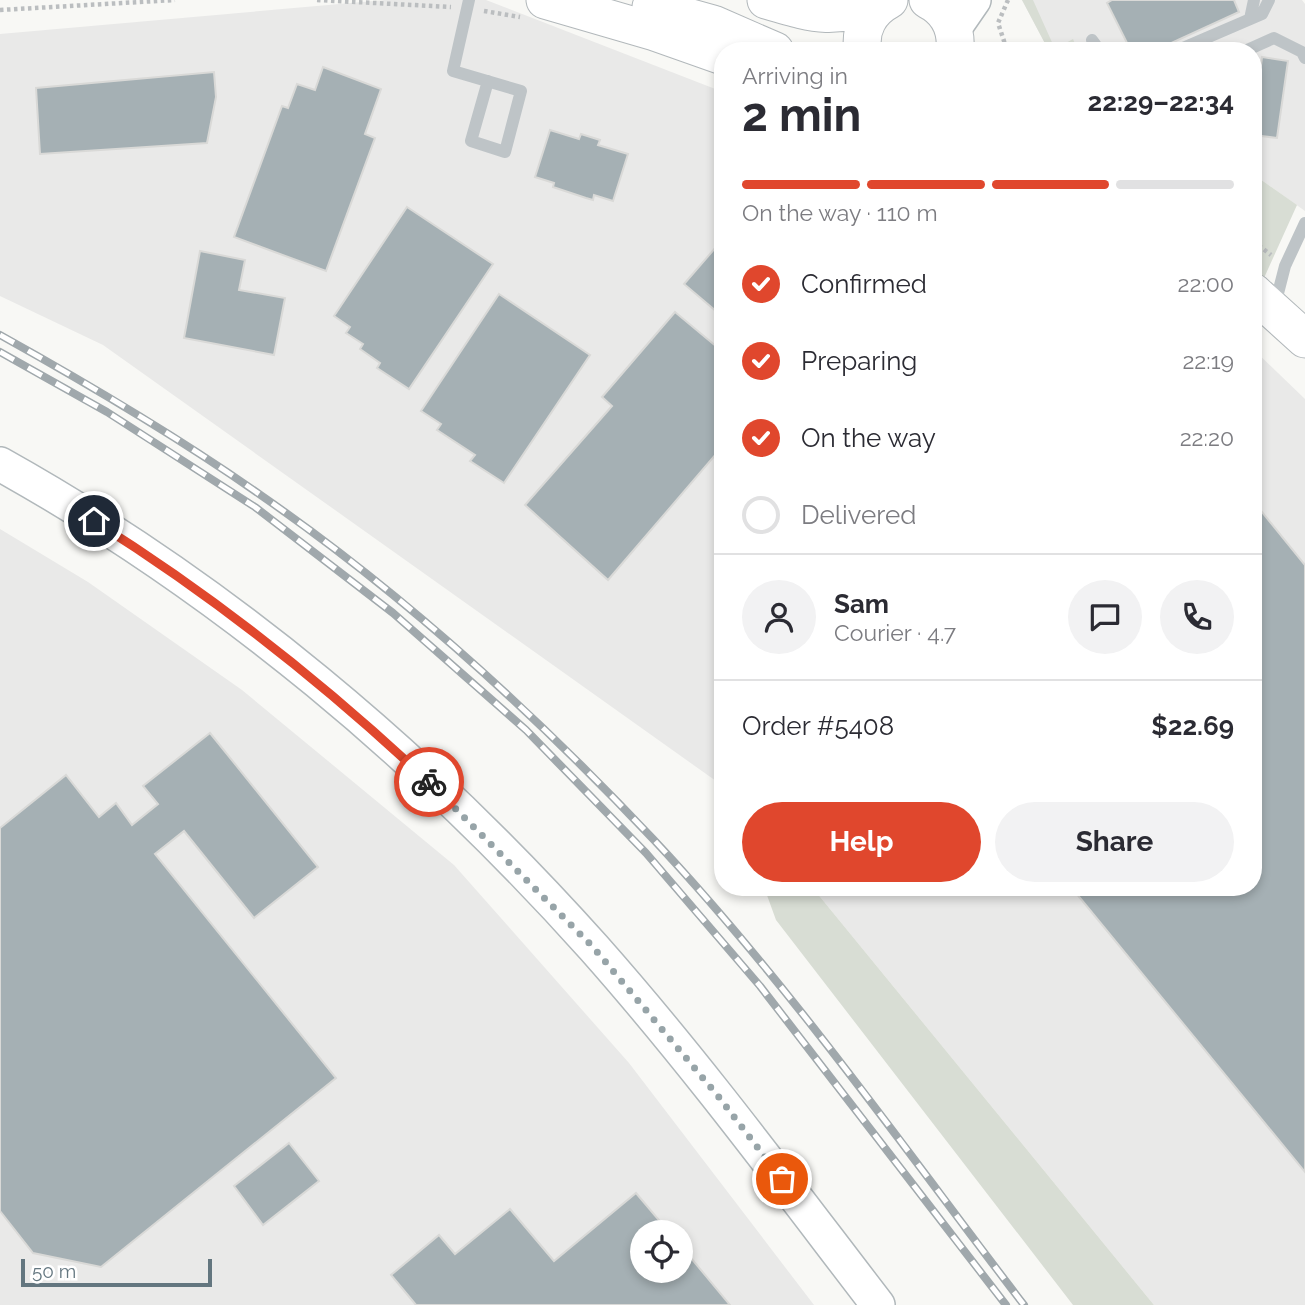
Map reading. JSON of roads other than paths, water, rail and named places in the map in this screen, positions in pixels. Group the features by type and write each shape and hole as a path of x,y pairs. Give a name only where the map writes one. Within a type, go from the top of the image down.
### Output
{"main road":[{"path":"545,0 655,32 714,53"},
{"path":"624,0 713,24 754,42"},
{"path":"766,0 833,16 887,1"},
{"path":"928,0 943,11 959,42"},
{"path":"959,42 974,0"},
{"path":"863,42 867,20 887,1"},
{"path":"1262,307 1305,339"},
{"path":"1262,308 1305,360"},
{"path":"0,464 140,550 273,645 334,695 475,826 543,894 650,1013 878,1305"}],"lane":[{"path":"1250,19 1254,0"},
{"path":"1197,42 1262,14 1269,0"},
{"path":"468,4 453,71 488,81 521,91 505,152 471,141 488,81"},
{"path":"1262,43 1274,38 1302,52 1305,58"},
{"path":"1262,304 1279,284 1305,223"}],"railway":[{"path":"0,335 198,453 315,534 417,615 563,747 654,840 752,951 845,1068 1024,1305"},
{"path":"0,352 107,412 255,507 393,613 526,730 646,853 760,986 1006,1305"}]}
